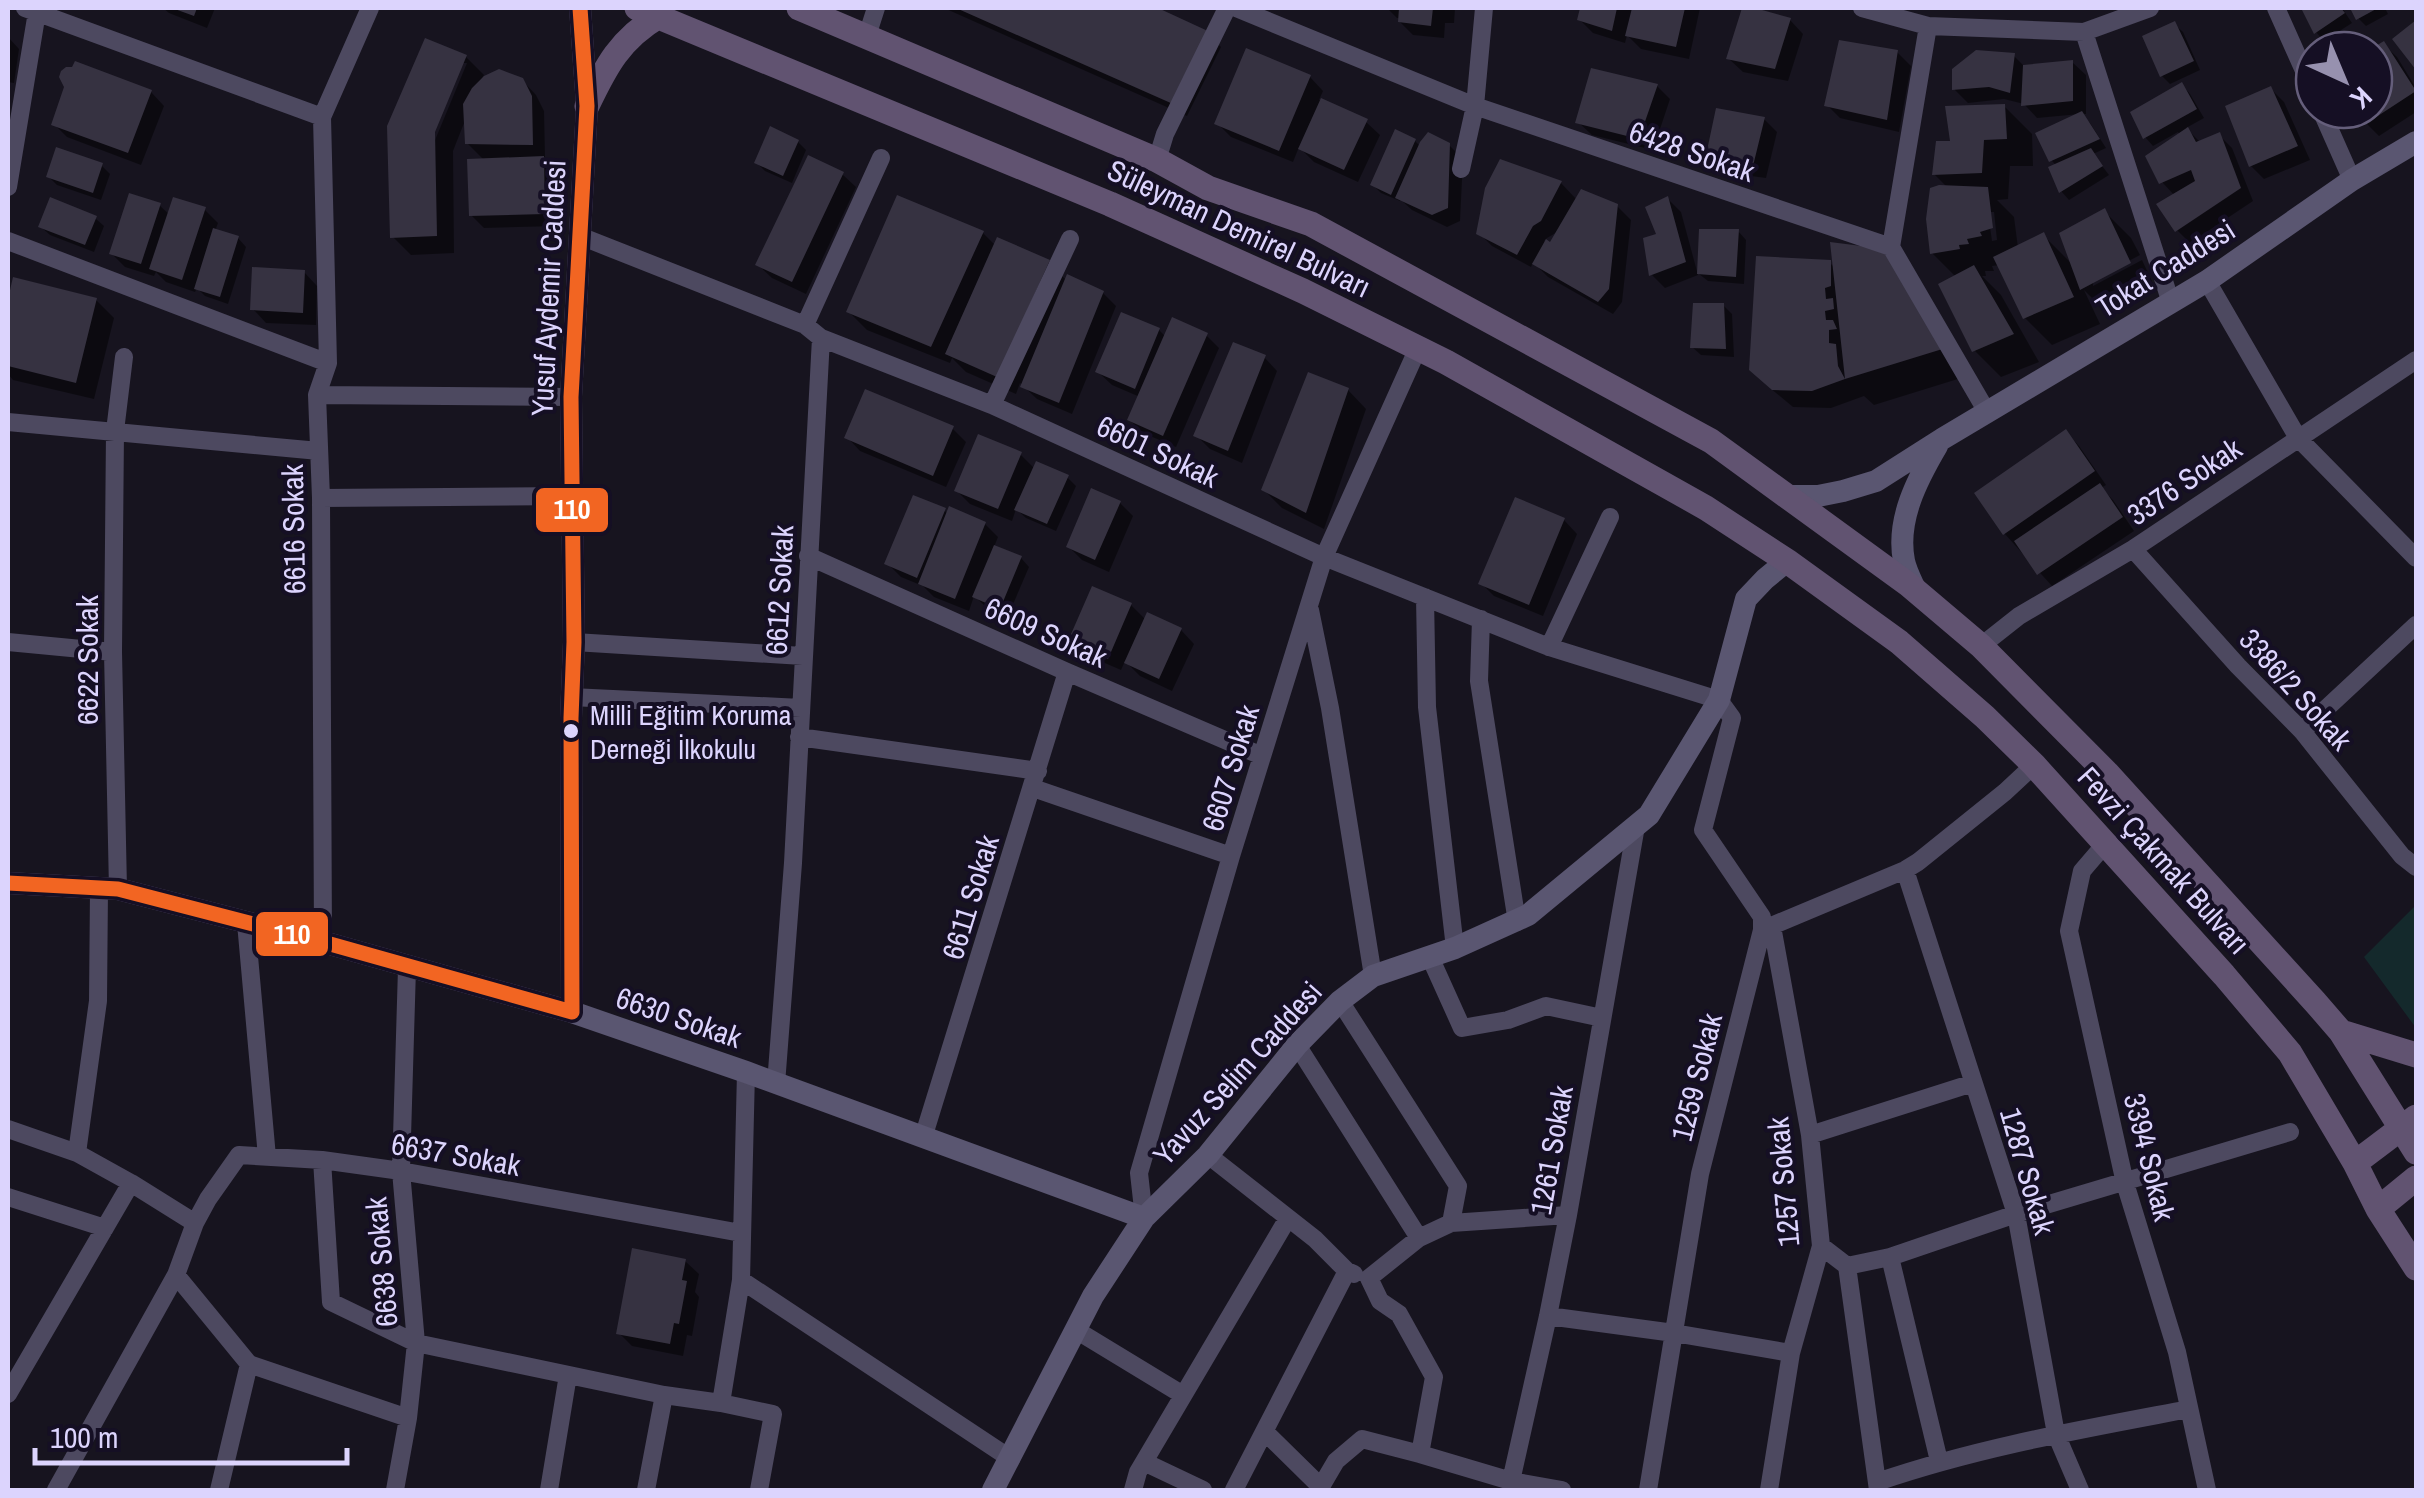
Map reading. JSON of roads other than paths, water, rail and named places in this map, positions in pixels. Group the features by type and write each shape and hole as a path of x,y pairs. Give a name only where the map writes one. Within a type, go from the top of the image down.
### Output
{"main road":[{"name":"Süleyman Demirel Bulvarı","path":"799,8 1157,160 1208,188 1312,224 1711,441 1787,496"},
{"path":"587,106 618,48 640,28 648,12"},
{"name":"Süleyman Demirel Bulvarı","path":"648,12 1110,204 1303,291 1418,348 1706,508 1787,561"},
{"name":"Fevzi Çakmak Bulvarı","path":"1787,496 1916,591 1981,646 2107,772 2341,1032 2410,1123 2416,1152"},
{"name":"Fevzi Çakmak Bulvarı","path":"1787,561 1899,642 1985,718 2034,765 2224,974 2290,1053 2416,1268"},
{"path":"2341,1032 2416,1055"},
{"path":"2354,1163 2410,1123"},
{"path":"2378,1209 2416,1178"}],"street":[{"path":"8,188 31,10 322,117 370,8"},
{"name":"Yusuf Aydemir Caddesi","path":"572,1012 571,396 587,106 580,8"},
{"path":"867,36 876,8"},
{"path":"1157,160 1227,8"},
{"name":"6428 Sokak","path":"1236,8 1475,106 1891,248"},
{"path":"1461,169 1475,106 1484,8"},
{"path":"1862,8 1890,12 1928,26 2084,32 2150,8"},
{"path":"2276,8 2294,48"},
{"path":"1928,26 1891,248 1987,412"},
{"path":"2084,32 2172,303"},
{"name":"6616 Sokak","path":"322,117 328,363 317,395 323,942"},
{"path":"2331,130 2352,180"},
{"name":"Tokat Caddesi","path":"1787,496 1818,496 1863,486 1902,466 2207,281 2352,180 2416,142"},
{"path":"805,325 882,158"},
{"name":"6601 Sokak","path":"580,236 805,325 821,338 992,405 1324,558 1549,647 1720,700"},
{"path":"992,405 1070,239"},
{"path":"8,241 328,363"},
{"path":"2207,281 2298,438 2416,558"},
{"name":"6612 Sokak","path":"776,1084 821,338"},
{"name":"6607 Sokak","path":"1144,1218 1138,1173 1324,558 1418,348"},
{"name":"6622 Sokak","path":"77,1154 109,889 115,431 124,356"},
{"name":"3376 Sokak","path":"1981,646 2019,616 2133,549 2416,360"},
{"path":"317,395 571,396"},
{"path":"8,422 319,451"},
{"path":"1916,591 1904,562 1902,531 1910,498 1942,439"},
{"path":"321,498 571,496"},
{"path":"1549,647 1610,517"},
{"name":"3386/2 Sokak","path":"2133,549 2302,732 2402,856 2416,867"},
{"name":"6609 Sokak","path":"808,556 1262,756"},
{"name":"Yavuz Selim Caddesi","path":"993,1490 1093,1296 1144,1218 1208,1155 1297,1045 1340,1001 1374,976 1517,922 1649,815 1720,700 1746,599 1787,561"},
{"path":"1425,597 1427,707 1455,948"},
{"path":"1310,610 1374,976"},
{"path":"1481,619 1480,681 1517,922"},
{"path":"2302,732 2416,624"},
{"path":"8,642 113,652"},
{"path":"574,642 803,656"},
{"name":"6611 Sokak","path":"923,1138 1067,672"},
{"path":"571,697 800,708"},
{"path":"1720,700 1732,718 1703,830 1767,928 1905,870 2006,792 2034,765"},
{"path":"799,737 1035,780 1231,856"},
{"name":"1261 Sokak","path":"1510,1481 1568,1215 1636,826"},
{"name":"3394 Sokak","path":"2106,843 2082,872 2069,931 2125,1183 2176,1352 2206,1490"},
{"name":"1287 Sokak","path":"1905,870 2016,1214 2056,1434 2080,1490"},
{"name":"6630 Sokak","path":"8,883 109,889 323,942 572,1012 1144,1218"},
{"path":"246,924 268,1157"},
{"name":"1257 Sokak","path":"1767,928 1810,1135 1822,1246 1790,1353 1769,1490"},
{"name":"1259 Sokak","path":"1648,1490 1700,1174 1767,928"},
{"path":"1430,957 1462,1028 1508,1020 1546,1006 1602,1018"},
{"name":"6638 Sokak","path":"395,1490 416,1343 401,1170 407,968"},
{"path":"1340,1001 1458,1186 1451,1223"},
{"path":"1297,1045 1419,1238"},
{"path":"721,1403 741,1280 746,1072"},
{"path":"1810,1135 1973,1083"},
{"path":"8,1129 77,1154 195,1222 176,1276 56,1490"},
{"path":"1846,1266 1890,1257 2016,1214 2290,1132"},
{"path":"1208,1155 1315,1239 1347,1272 1369,1278 1380,1301 1399,1314 1434,1377 1420,1454"},
{"name":"6637 Sokak","path":"195,1222 239,1156 322,1160 401,1170 741,1233"},
{"path":"322,1160 332,1302 416,1343 774,1414 759,1490"},
{"path":"8,1394 132,1183"},
{"path":"8,1197 105,1228"},
{"path":"1369,1278 1419,1238 1451,1223 1568,1215"},
{"path":"1133,1490 1138,1472 1288,1218"},
{"path":"1822,1246 1846,1266 1878,1486 1939,1461 2189,1409"},
{"path":"1890,1257 1939,1461"},
{"path":"1234,1490 1347,1272"},
{"path":"176,1276 249,1364 408,1418"},
{"path":"741,1280 1010,1459"},
{"path":"1548,1316 1790,1353"},
{"path":"1076,1330 1183,1396"},
{"path":"219,1490 249,1364"},
{"path":"549,1490 568,1374"},
{"path":"646,1490 664,1394"},
{"path":"1265,1432 1320,1489 1336,1461 1362,1439 1510,1481 1562,1490"},
{"path":"1144,1462 1202,1490"}],"place":[{"name":"Milli Eğitim Koruma Derneği İlkokulu","path":"571,731"}]}
